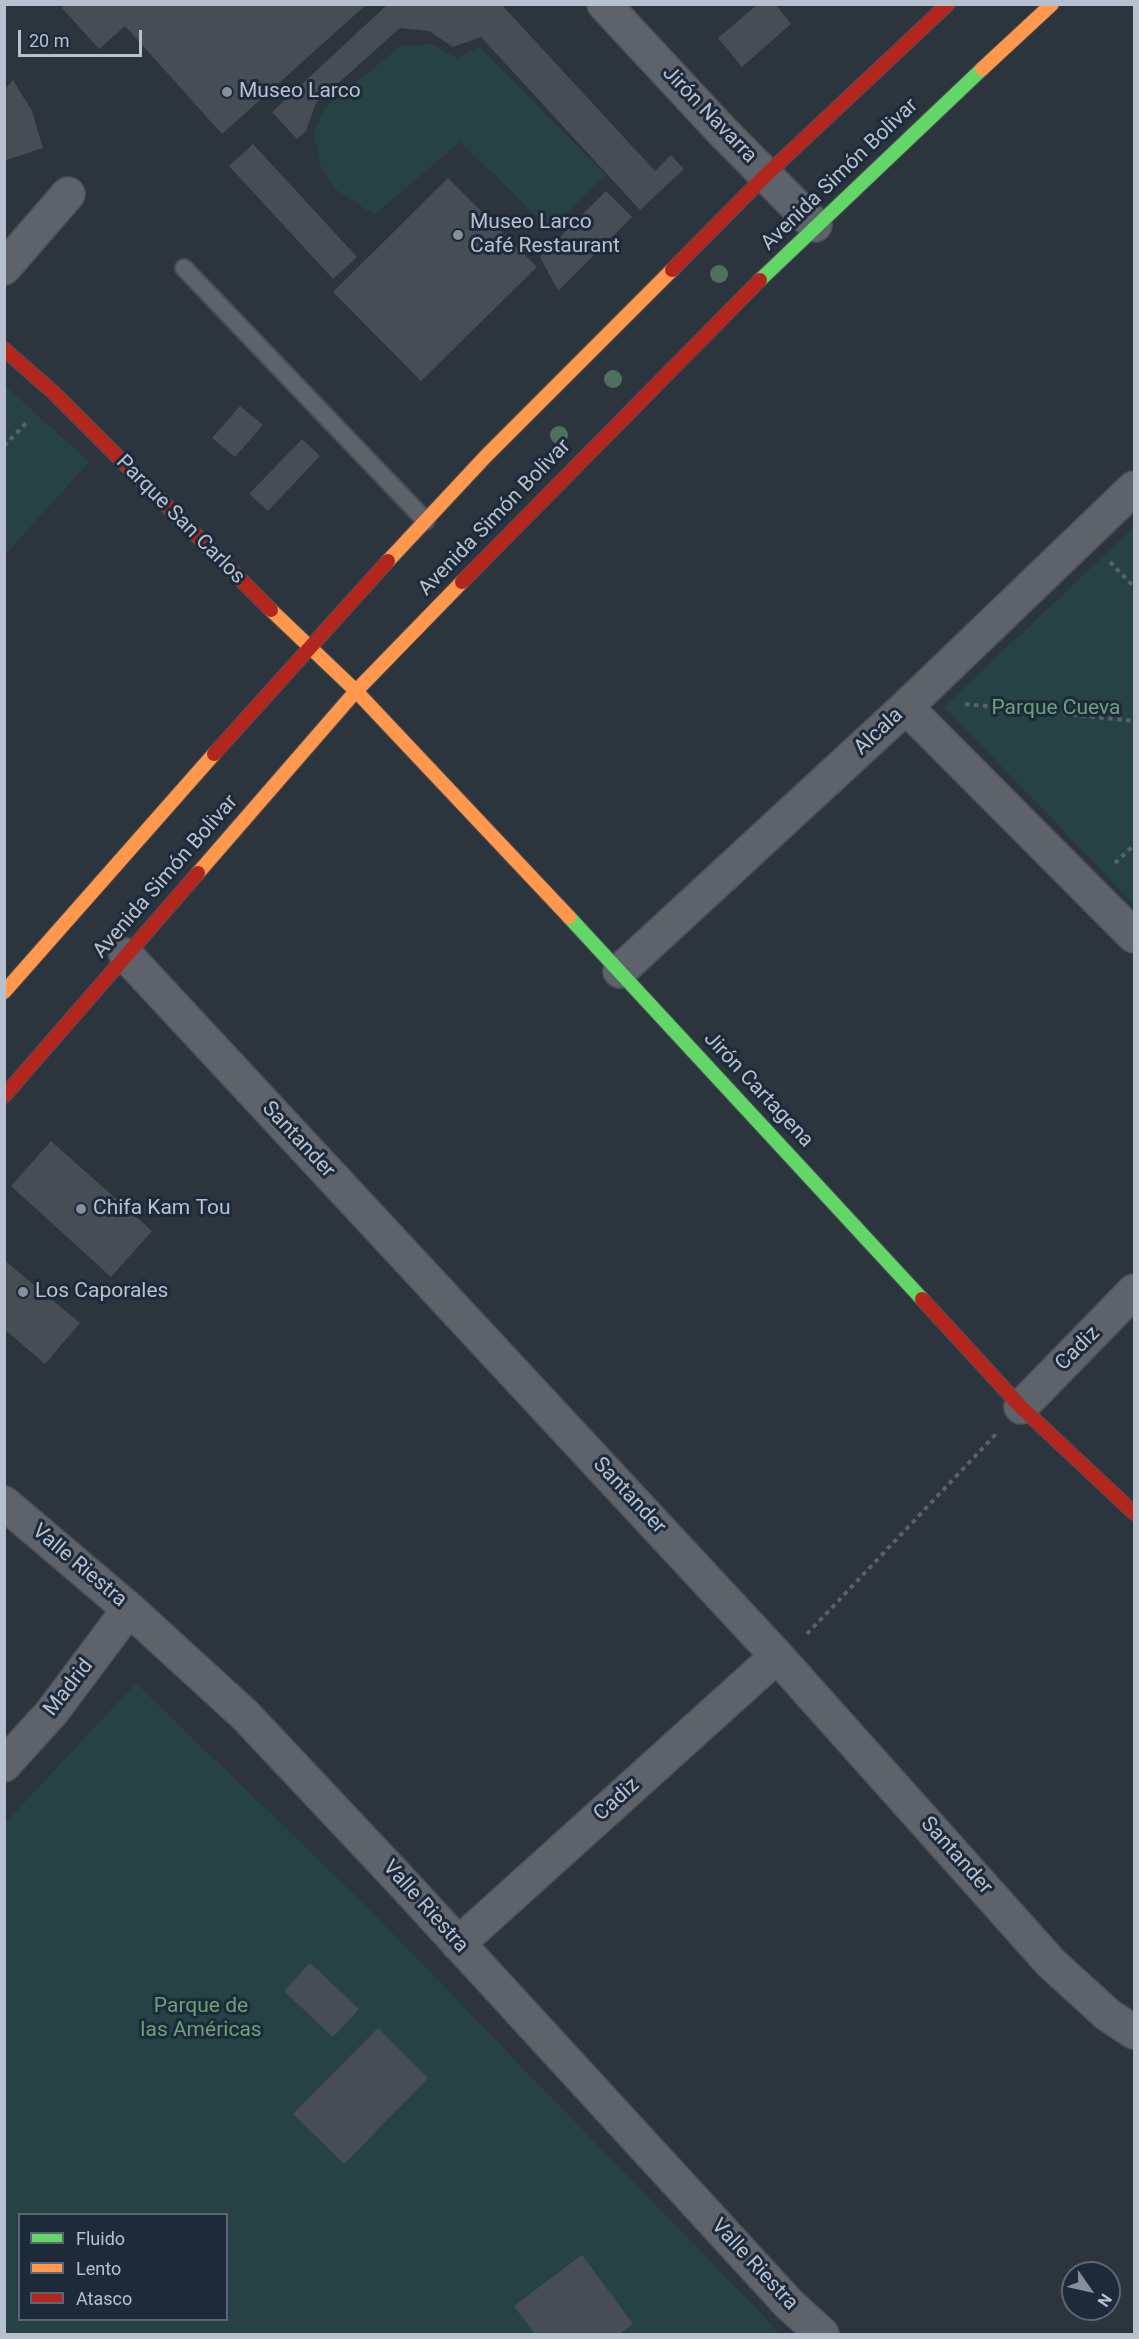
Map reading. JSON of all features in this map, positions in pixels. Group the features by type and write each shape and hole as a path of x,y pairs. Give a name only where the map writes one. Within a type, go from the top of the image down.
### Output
{"main road":[{"path":"4,992 309,645 502,440 767,174 948,4"},
{"name":"Avenida Simón Bolivar","path":"4,1096 357,691 556,484 815,225 1052,4"},
{"name":"Parque San Carlos","path":"4,349 54,393 357,691"},
{"name":"Jirón Cartagena","path":"357,691 620,971 1021,1407 1134,1513"}],"street":[{"name":"Jirón Navarra","path":"603,4 722,131 815,225"},
{"path":"4,268 68,194"},
{"name":"Alcala","path":"620,971 911,703 1134,488"},
{"path":"911,703 1134,936"},
{"name":"Santander","path":"126,955 777,1656 1051,1962 1108,2015 1134,2032"},
{"name":"Cadiz","path":"1021,1407 1134,1291"},
{"name":"Valle Riestra","path":"4,1503 129,1609 245,1715 789,2304 822,2334"},
{"name":"Madrid","path":"4,1764 52,1712 129,1609"},
{"name":"Cadiz","path":"458,1944 777,1656"}],"lane":[{"path":"184,268 426,521"}],"path":[{"path":"911,703 1134,722"},
{"path":"777,1656 800,1642 1021,1407"}],"green space":[{"path":"431,44 457,58 479,47 606,175 550,229 460,142 374,215 335,189 321,168 314,134 325,107 401,46"},
{"path":"5,385 89,462 5,555"},
{"name":"Parque Cueva","path":"1134,527 1134,904 944,707"},
{"name":"Parque de las Américas","path":"136,1683 364,1904 781,2334 5,2334 4,1824"}],"building":[{"name":"Museo Larco","path":"66,4 367,4 222,134 125,26 99,49 62,8"},
{"path":"388,4 501,4 655,171 671,155 684,169 640,210 481,37 453,47 429,31 400,28 316,103 306,131 297,139 272,112"},
{"path":"758,4 775,4 791,24 742,67 718,38"},
{"path":"13,80 32,111 43,148 4,161 4,90"},
{"path":"253,144 357,257 333,279 229,166"},
{"path":"448,178 537,267 421,381 333,292"},
{"path":"606,191 632,217 558,291 540,257"},
{"path":"240,406 263,425 235,457 212,438"},
{"path":"302,439 320,456 268,511 249,494"},
{"name":"Chifa Kam Tou","path":"51,1141 152,1231 111,1277 11,1186"},
{"name":"Los Caporales","path":"4,1260 80,1323 45,1364 4,1329"},
{"path":"310,1963 359,2009 333,2037 284,1991"},
{"path":"378,2028 428,2078 344,2164 293,2114"},
{"path":"582,2255 633,2324 619,2334 535,2334 514,2306"}],"traffic: fast":[{"path":"760,280 982,69"},
{"path":"569,917 922,1299"}],"traffic: slow":[{"path":"982,69 1052,4"},
{"path":"388,561 486,456 672,270"},
{"path":"198,873 356,691 462,582"},
{"path":"271,610 356,691 569,917"},
{"path":"4,992 214,754"}],"traffic: jam":[{"path":"672,270 767,174 948,4"},
{"path":"462,582 760,280"},
{"path":"4,349 54,393 271,610"},
{"path":"214,754 388,561"},
{"path":"4,1096 198,873"},
{"path":"922,1299 1021,1407 1134,1513"}],"place":[{"name":"Museo Larco","path":"227,92"},
{"name":"Museo Larco Café Restaurant","path":"458,235"},
{"name":"Chifa Kam Tou","path":"81,1209"},
{"name":"Los Caporales","path":"23,1292"}]}
